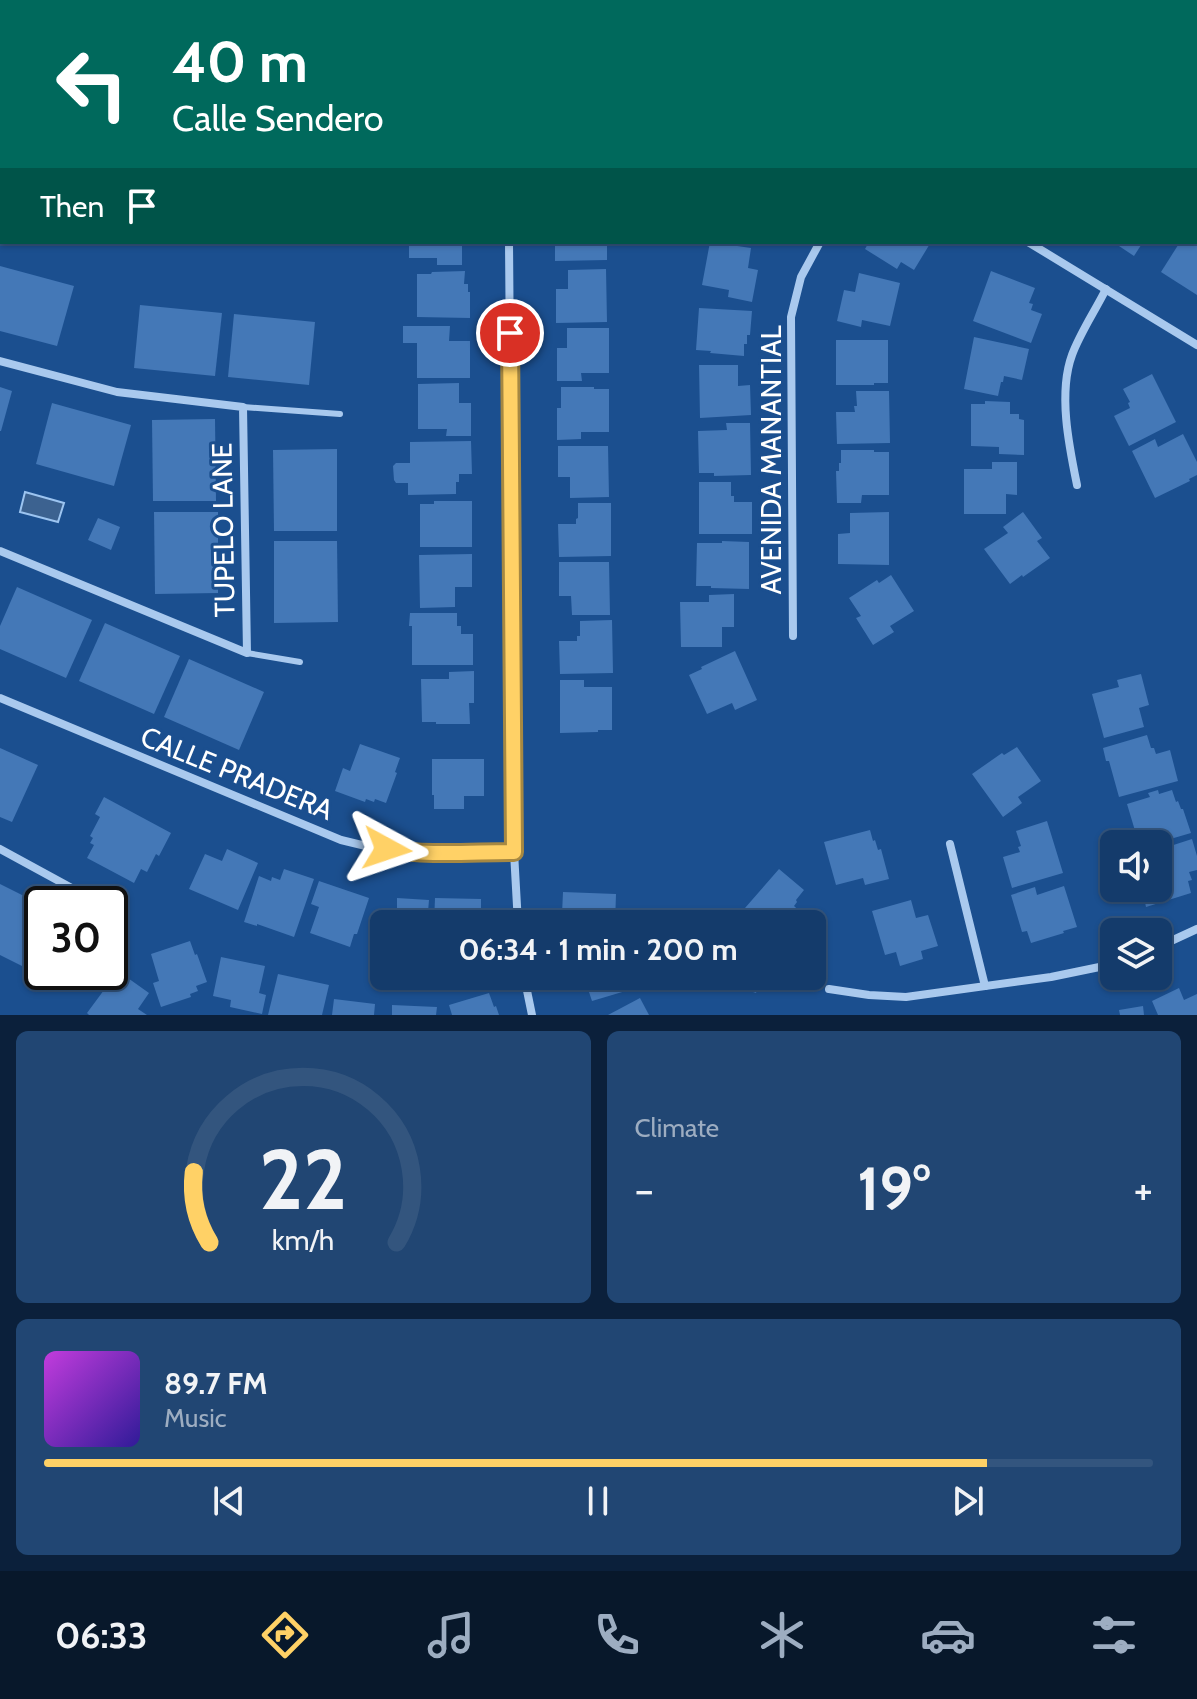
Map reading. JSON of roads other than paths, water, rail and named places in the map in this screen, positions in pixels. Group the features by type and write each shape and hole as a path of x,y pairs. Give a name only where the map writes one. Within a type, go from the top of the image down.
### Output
{"street":[{"path":"509,244 514,852 517,910"},
{"name":"AVENIDA MANANTIAL","path":"793,636 791,317 801,277 819,244"},
{"path":"1031,244 1197,345"},
{"path":"1077,485 1068,441 1067,377 1072,356 1106,289"},
{"path":"0,361 117,392 243,407"},
{"name":"TUPELO LANE","path":"243,407 247,653"},
{"path":"0,551 247,653"},
{"name":"CALLE PRADERA","path":"0,698 341,840 404,852 514,852"},
{"path":"950,844 985,986"},
{"path":"0,849 68,886"},
{"path":"1172,941 1197,929"},
{"path":"829,989 906,997 1051,977 1100,967"},
{"path":"527,990 532,1015"}],"lane":[{"path":"243,407 340,414"},
{"path":"247,653 300,662"}],"water":[{"path":"25,492 64,503 58,522 20,512"}]}
